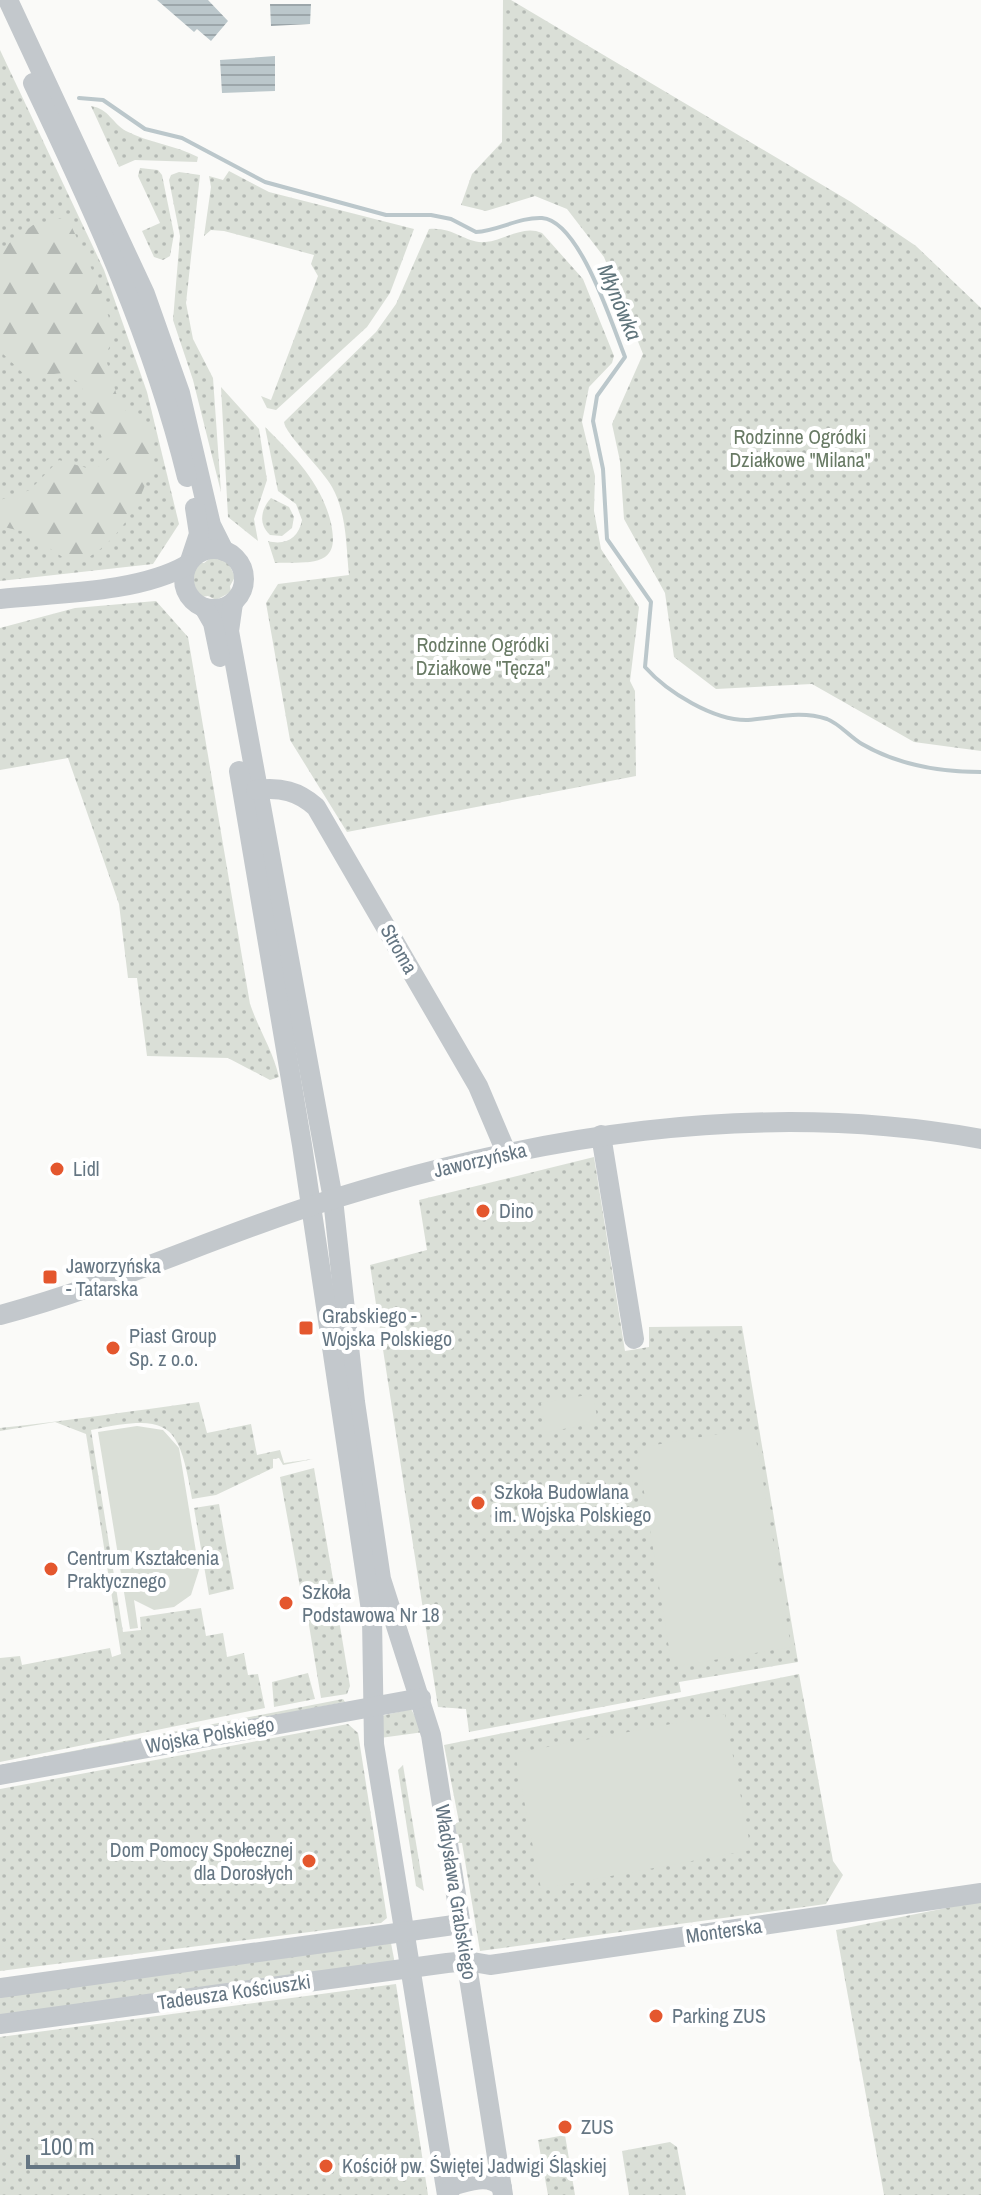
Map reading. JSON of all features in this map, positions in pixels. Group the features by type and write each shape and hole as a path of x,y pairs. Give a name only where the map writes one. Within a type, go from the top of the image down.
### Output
{"street":[{"path":"8,0 164,343 192,439 211,525 224,551 237,560 244,576 242,590 233,603 220,609 205,609 188,596 169,589 119,586"},
{"path":"0,10 90,186 170,410 198,524 183,582 188,596"},
{"path":"0,599 119,586 167,575 206,550 224,551"},
{"name":"Władysława Grabskiego","path":"233,603 229,631 333,1199 377,1596 371,1706 447,2195"},
{"name":"Władysława Grabskiego","path":"205,609 217,643 377,1596 421,1698 431,1735 502,2192"},
{"name":"Stroma","path":"256,790 276,788 297,793 316,807 478,1086 506,1152"},
{"name":"Jaworzyńska","path":"0,1315 311,1206 506,1152 601,1135 694,1125 802,1122 863,1124 981,1139"},
{"path":"601,1135 634,1339"},
{"name":"Wojska Polskiego","path":"0,1775 421,1698"},
{"name":"Monterska","path":"467,1961 490,1965 981,1893"},
{"name":"Tadeusza Kościuszki","path":"0,1988 461,1924"},
{"name":"Tadeusza Kościuszki","path":"0,2024 467,1961"},
{"path":"66,1979 71,2014"},
{"path":"447,2195 454,2185 487,2179 497,2182 502,2192"}],"green space":[{"name":"Rodzinne Ogródki Działkowe \"Milana\"","path":"503,0 511,0 851,202 916,246 981,308 981,751 914,742 812,684 716,689 674,657 665,593 624,519 620,461 612,424 643,354 604,257 567,209 535,196 486,211 461,205 472,174 502,142"},
{"path":"0,50 104,270 147,392 179,524 153,564 0,581"},
{"path":"91,106 102,110 126,131 189,153 198,157 197,162 135,160 119,167"},
{"path":"140,168 158,170 162,175 174,234 170,256 163,260 154,257 142,231 160,223 138,176"},
{"path":"229,171 269,192 414,229 390,293 367,327 276,410 267,408 261,396 271,400 318,276 311,264 314,255 224,231 211,230 204,236 211,187 209,176 223,180"},
{"path":"179,172 200,175 186,303 193,339 213,378 221,492 193,380 173,320 180,236 169,180 171,175"},
{"path":"67,217 92,270 115,335 105,356 120,406 151,432 152,451 145,484 122,527 100,550 73,564 25,532 0,526 0,500 30,490 59,460 94,470 110,458 80,383 63,373 27,377 0,351 0,250 33,225"},
{"name":"Rodzinne Ogródki Działkowe \"Tęcza\"","path":"429,229 446,230 478,242 528,230 542,233 583,279 614,356 612,363 589,387 582,422 595,476 594,511 601,549 639,607 630,681 635,691 636,776 347,832 290,740 266,603 278,584 349,575 345,530 337,497 284,422 376,332 396,304"},
{"path":"221,387 259,429 267,480 254,519 258,541 228,517"},
{"path":"265,427 305,470 321,495 331,523 333,542 331,550 320,560 275,563 268,541 290,539 298,532 302,520 296,504 278,491"},
{"path":"271,498 289,507 294,517 292,528 282,536 270,535 262,521"},
{"path":"213,556 228,562 235,577 230,586 231,592 216,600 201,597 191,581 198,562 204,563"},
{"path":"156,601 188,637 250,1004 279,1077 270,1080 228,1058 147,1056 137,978 128,978 119,904 68,758 0,770 0,628 75,608"},
{"path":"594,1157 625,1351 649,1347 649,1327 742,1326 798,1662 679,1682 681,1692 469,1732 466,1709 438,1707 370,1265 427,1250 419,1200"},
{"path":"593,1394 598,1423 546,1432 541,1403"},
{"path":"199,1402 207,1433 251,1424 257,1455 280,1450 284,1463 313,1459 283,1465 279,1458 273,1459 273,1468 216,1495 192,1499 182,1453 166,1429 138,1423 91,1430 123,1632 141,1630 140,1617 201,1608 206,1636 223,1633 227,1657 244,1653 248,1675 258,1674 265,1708 0,1762 0,1658 20,1656 22,1665 110,1648 112,1657 121,1654 86,1434 55,1422 0,1431 0,1428"},
{"path":"137,1426 163,1430 179,1448 199,1570 191,1595 174,1607 154,1610 134,1600 138,1628 130,1629 98,1432"},
{"path":"754,1428 791,1647 672,1667 637,1448"},
{"path":"314,1468 334,1585 306,1589 305,1586 300,1587 280,1477"},
{"path":"219,1504 234,1589 209,1595 194,1508"},
{"path":"337,1608 350,1686 347,1694 321,1698 307,1613"},
{"path":"308,1673 315,1699 274,1707 272,1682"},
{"path":"799,1674 833,1861 843,1875 826,1904 480,1951 462,1843 458,1843 454,1824 459,1822 444,1745"},
{"path":"343,1699 345,1702 0,1768 0,1765"},
{"path":"411,1709 424,1732 380,1738 381,1716"},
{"path":"725,1714 751,1850 541,1889 515,1753"},
{"path":"348,1724 358,1733 387,1918 381,1923 0,1971 0,1789"},
{"path":"403,1765 424,1891 416,1886 398,1770"},
{"path":"981,1901 981,2195 884,2195 836,1930"},
{"path":"391,1943 395,1964 0,2018 0,1995"},
{"path":"396,1984 428,2195 0,2195 0,2037"},
{"path":"565,2135 575,2195 548,2195 538,2140"},
{"path":"670,2142 677,2147 686,2195 629,2195 622,2151"}],"shaded area":[{"path":"157,0 208,0 228,21 211,41 197,29 194,32"},
{"path":"270,4 311,4 310,24 271,26"},
{"path":"275,56 275,91 222,93 220,60"}],"waterway":[{"name":"Młynówka","path":"79,98 103,100 145,129 182,138 265,182 386,215 431,215 451,219 476,232 533,218 556,224 582,255 625,357 597,396 593,421 603,469 607,539 651,602 645,667 678,695 721,716 748,720 817,716 832,721 862,744 890,757 935,769 981,772"}],"place":[{"name":"Lidl","path":"57,1169"},
{"name":"Dino","path":"483,1211"},
{"name":"Jaworzyńska - Tatarska","path":"50,1277"},
{"name":"Grabskiego - Wojska Polskiego","path":"306,1328"},
{"name":"Piast Group Sp. z o.o.","path":"113,1348"},
{"name":"Szkoła Budowlana im. Wojska Polskiego","path":"478,1503"},
{"name":"Centrum Kształcenia Praktycznego","path":"51,1569"},
{"name":"Szkoła Podstawowa Nr 18","path":"286,1603"},
{"name":"Dom Pomocy Społecznej dla Dorosłych","path":"309,1861"},
{"name":"Parking ZUS","path":"656,2016"},
{"name":"ZUS","path":"565,2127"},
{"name":"Kościół pw. Świętej Jadwigi Śląskiej","path":"326,2166"}]}
